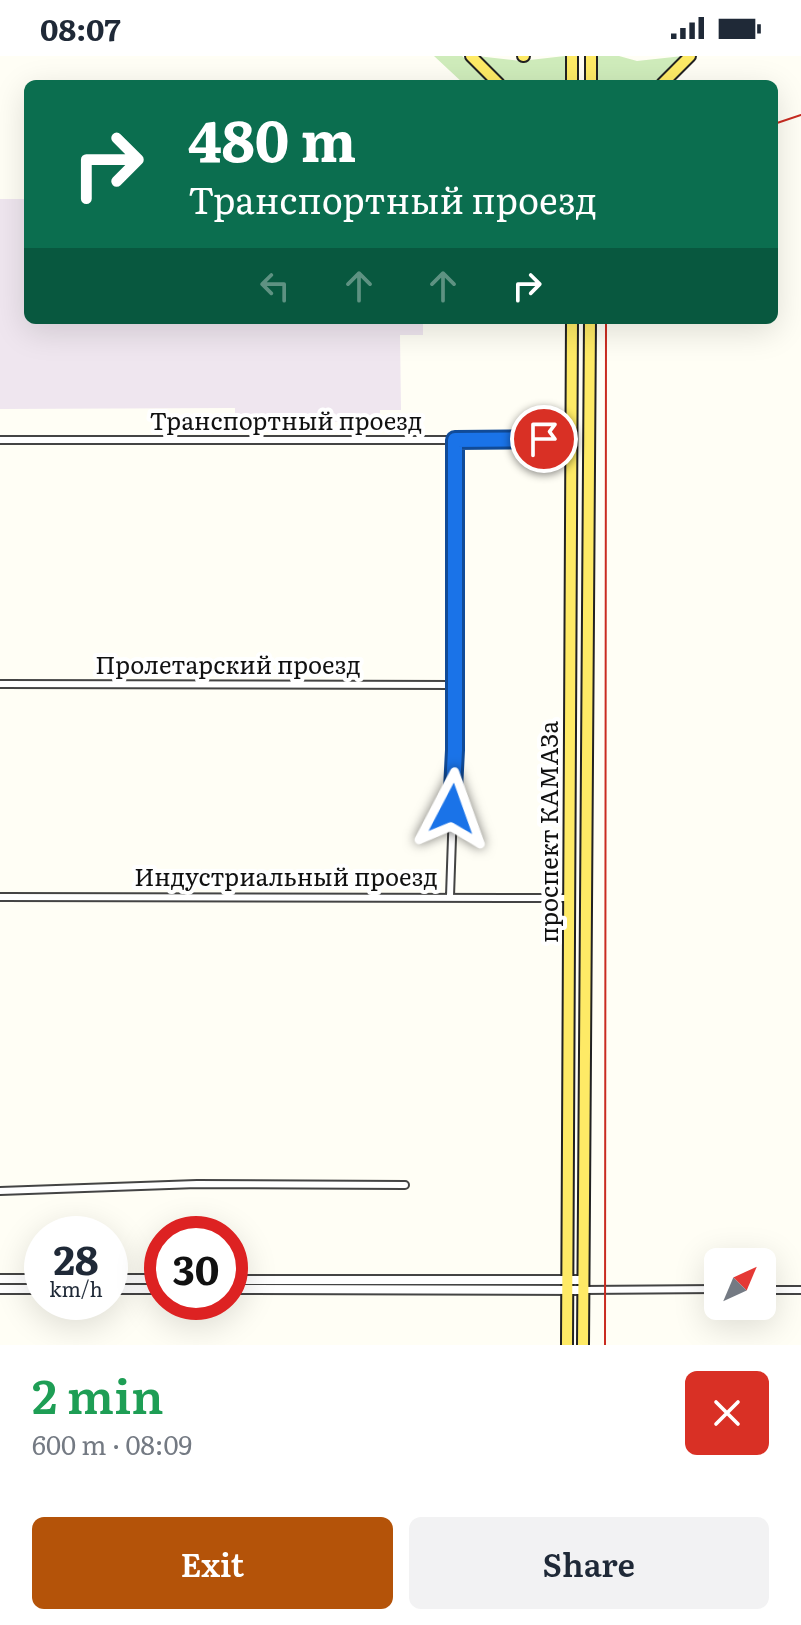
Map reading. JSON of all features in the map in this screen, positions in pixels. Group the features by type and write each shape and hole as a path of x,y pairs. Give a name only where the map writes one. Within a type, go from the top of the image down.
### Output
{"main road":[{"path":"471,56 495,80"},
{"path":"572,56 572,80"},
{"path":"591,56 591,80"},
{"path":"666,80 690,56"},
{"name":"проспект КАМАЗа","path":"567,1345 572,324"},
{"name":"проспект КАМАЗа","path":"583,1345 590,324"},
{"path":"572,587 577,605 581,608 589,589"},
{"path":"568,997 575,1011 581,1010 583,1003"},
{"path":"568,1034 574,1027 583,1036"}],"street":[{"name":"Транспортный проезд","path":"0,440 571,440"},
{"path":"450,896 455,685 455,440"},
{"name":"Пролетарский проезд","path":"0,684 455,685"},
{"name":"Индустриальный проезд","path":"0,897 571,898"},
{"path":"0,1191 197,1184 405,1185"},
{"path":"0,1279 24,1279"},
{"path":"248,1281 298,1285"},
{"path":"248,1288 298,1285 583,1285 600,1289 704,1289"},
{"path":"0,1289 24,1289"},
{"path":"776,1290 801,1290"}],"shaded area":[{"path":"0,199 24,199 24,324 423,324 423,335 400,335 401,410 380,410 380,422 235,421 235,408 0,409"}],"green space":[{"path":"434,56 462,56 487,80 460,80"},
{"path":"477,56 521,61 565,56 566,80 502,80"},
{"path":"596,56 619,56 637,61 683,56 657,80 595,80"}],"tram line":[{"path":"778,123 801,115"},
{"path":"605,1345 606,324"}],"route":[{"path":"452,809 455,750 455,440 544,439"}]}
